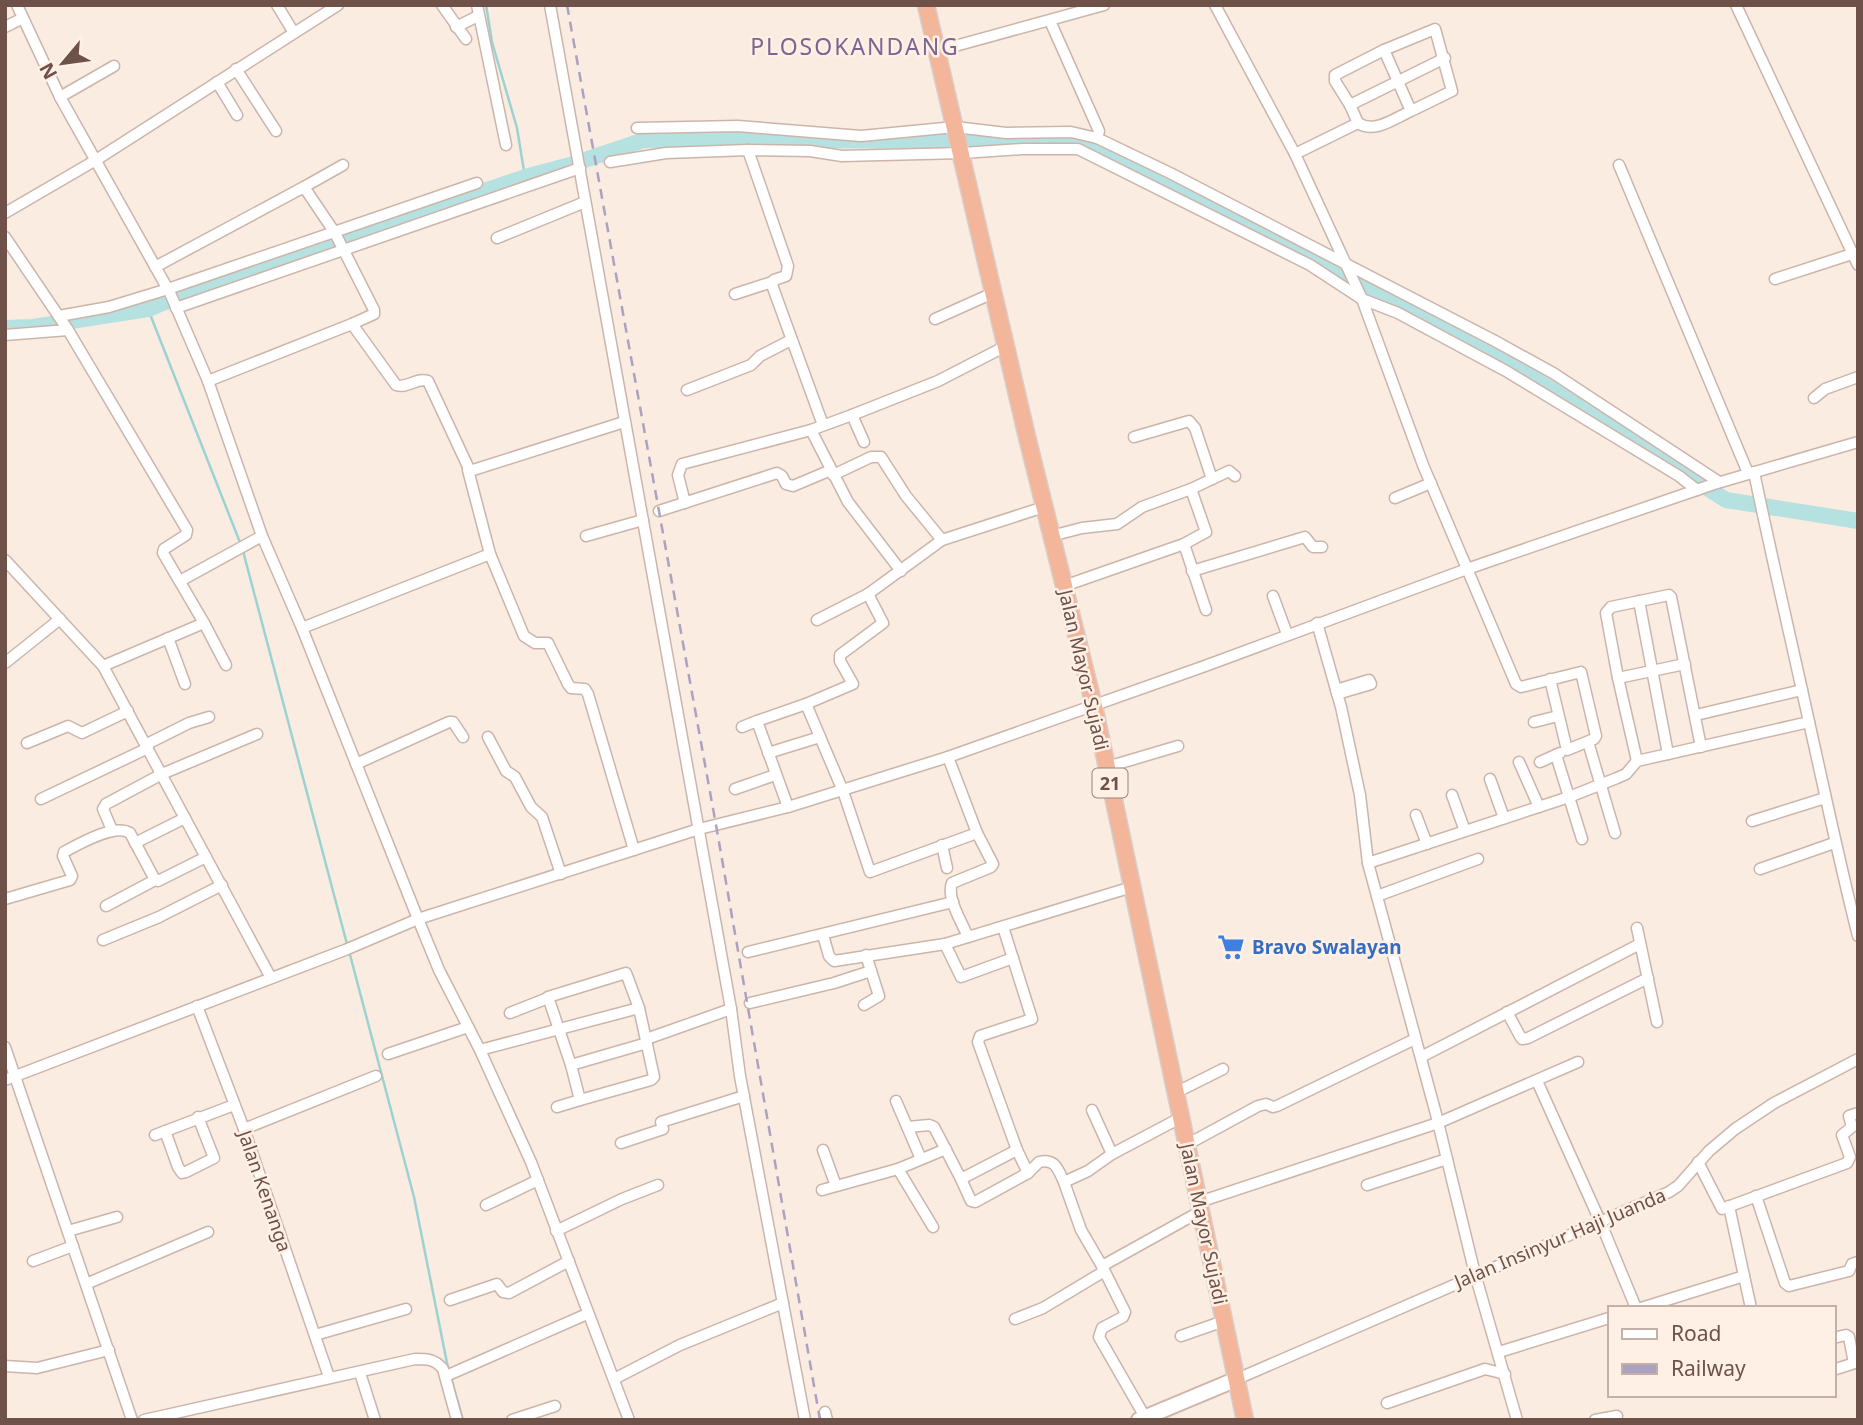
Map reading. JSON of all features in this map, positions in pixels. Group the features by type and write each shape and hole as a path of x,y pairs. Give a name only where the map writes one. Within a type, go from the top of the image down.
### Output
{"highway":[{"name":"Jalan Mayor Sujadi","path":"926,5 1044,507 1094,706 1245,1420"}],"main road":[{"path":"1142,1418 1237,1379"}],"street":[{"path":"17,5 60,97 172,298 208,381 262,536 302,628 439,970 480,1050 538,1180 629,1420"},
{"path":"277,5 294,33"},
{"path":"5,213 96,160 338,5"},
{"path":"442,5 466,39"},
{"path":"551,5 731,1009 744,1096 805,1420"},
{"path":"937,51 1104,5"},
{"path":"1215,5 1295,154 1361,296 1431,483 1516,684 1521,687 1582,674 1596,736 1540,762"},
{"path":"1736,5 1858,265"},
{"path":"456,27 477,11 506,145"},
{"path":"5,27 23,18"},
{"path":"1050,21 1099,131 1097,138"},
{"path":"1435,29 1452,91 1373,128 1365,128 1358,123 1350,104 1335,81 1335,75 1384,50 1435,29"},
{"path":"1384,50 1412,111"},
{"path":"1350,104 1445,58"},
{"path":"60,97 114,66"},
{"path":"236,69 276,131"},
{"path":"216,82 237,115"},
{"path":"1295,154 1358,123"},
{"path":"637,128 738,126 860,136 956,129 1006,133 1072,132 1097,138 1182,179 1553,373 1717,483"},
{"path":"610,162 666,153 748,150 810,151 842,156 1078,149 1310,265 1361,296 1506,371 1698,489"},
{"path":"735,294 786,276 788,266 748,150"},
{"path":"155,267 343,165"},
{"path":"1619,165 1751,472 1759,497 1810,722 1834,843 1858,936"},
{"path":"60,318 109,307 172,298 342,247 579,167"},
{"path":"172,298 334,233 477,183"},
{"path":"208,381 374,314 342,247 304,187"},
{"path":"497,238 585,202"},
{"path":"5,237 68,330 187,530 186,535 163,551 226,664"},
{"path":"1775,279 1853,254"},
{"path":"772,282 823,425"},
{"path":"935,319 993,293"},
{"path":"352,324 396,384 401,386 423,379 428,381 468,470 490,554 524,636 535,643 548,643 571,688 585,689 588,694 634,850"},
{"path":"5,335 68,330"},
{"path":"687,390 751,365 760,356 791,340"},
{"path":"685,503 678,475 682,464 811,430 938,381 1006,346"},
{"path":"1814,398 1825,389 1858,377"},
{"path":"852,415 864,442"},
{"path":"1134,438 1189,421 1195,428 1212,479"},
{"path":"468,470 473,471 624,422"},
{"path":"811,430 856,513 901,571"},
{"path":"10,1078 348,949 418,919 699,829 788,807 948,757 1467,569 1698,489 1858,442"},
{"path":"659,511 777,473 786,484 793,486 871,457 881,457 906,496 942,540"},
{"path":"1051,536 1082,528 1117,524 1142,507 1191,489 1229,471 1235,476"},
{"path":"1395,498 1431,483"},
{"path":"1064,586 1184,544 1206,532 1191,489"},
{"path":"817,620 868,594 942,540 1044,507"},
{"path":"586,536 643,520"},
{"path":"180,581 262,536"},
{"path":"1192,571 1306,537 1313,547 1322,547"},
{"path":"1184,544 1206,610"},
{"path":"302,628 490,554"},
{"path":"5,560 103,666 271,978"},
{"path":"742,727 853,684 840,661 840,655 883,623 868,594"},
{"path":"1273,596 1287,634"},
{"path":"1637,761 1606,613 1611,607 1670,596 1701,747"},
{"path":"1639,601 1668,754"},
{"path":"5,663 60,619"},
{"path":"103,666 204,623"},
{"path":"1317,623 1337,692 1360,795 1368,863 1421,1057 1475,1275 1517,1420"},
{"path":"168,638 185,684"},
{"path":"1618,678 1685,664"},
{"path":"1550,679 1567,750"},
{"path":"1696,715 1802,690"},
{"path":"806,704 843,791 870,872 977,833"},
{"path":"27,743 68,726 82,733 128,711"},
{"path":"1534,722 1558,716"},
{"path":"41,799 189,723 209,717"},
{"path":"757,721 788,807"},
{"path":"356,764 449,722 453,722 463,737"},
{"path":"1368,863 1569,797 1626,774 1637,761 1810,722"},
{"path":"112,830 103,806 162,774 257,734"},
{"path":"488,737 506,771 515,777 531,807 542,817 561,874"},
{"path":"768,754 820,737"},
{"path":"1588,742 1615,833"},
{"path":"1107,767 1178,746"},
{"path":"1556,755 1582,839"},
{"path":"948,757 977,833 993,864 953,883 950,890 968,937"},
{"path":"1519,762 1539,807"},
{"path":"735,789 775,775"},
{"path":"1490,779 1504,818"},
{"path":"1452,795 1465,831"},
{"path":"1752,821 1825,798"},
{"path":"1416,815 1427,844"},
{"path":"135,844 185,818"},
{"path":"5,899 70,880 72,876 63,856 64,852 112,830 130,833 155,880"},
{"path":"1760,869 1834,843"},
{"path":"942,845 947,868"},
{"path":"106,906 206,857"},
{"path":"1377,896 1478,859"},
{"path":"103,940 159,917 222,885"},
{"path":"823,934 831,960 945,944 1132,887"},
{"path":"748,952 953,902"},
{"path":"1003,927 1032,1019 980,1036 978,1042 1017,1150 1028,1172"},
{"path":"1637,928 1657,1022"},
{"path":"945,944 961,977 1013,958"},
{"path":"1421,1057 1640,944"},
{"path":"864,1005 879,996 866,955"},
{"path":"750,1003 871,971"},
{"path":"510,1013 626,973 650,1040 655,1075 653,1078 557,1107"},
{"path":"1507,1012 1522,1039 1528,1038 1648,978"},
{"path":"548,998 580,1100"},
{"name":"Jalan Kenanga","path":"197,1006 244,1129 329,1377"},
{"path":"480,1050 639,1008"},
{"path":"571,1065 650,1040 731,1009"},
{"path":"388,1054 468,1027"},
{"path":"1188,1144 1258,1106 1277,1106 1415,1039"},
{"path":"5,1046 10,1078 68,1231 132,1420"},
{"name":"Jalan Insinyur Haji Juanda","path":"1237,1379 1678,1186 1698,1163 1735,1129 1774,1103 1858,1059"},
{"path":"1015,1319 1043,1308 1200,1207 1438,1123 1578,1062"},
{"path":"1177,1092 1223,1069"},
{"path":"244,1129 376,1076"},
{"path":"1537,1081 1635,1306"},
{"path":"621,1143 663,1129 660,1118 744,1096"},
{"path":"896,1101 921,1159"},
{"path":"198,1117 214,1158 182,1173 160,1133 198,1117 234,1105"},
{"path":"1092,1110 1112,1154"},
{"path":"1698,1163 1722,1209 1847,1163 1850,1157 1842,1135 1852,1127 1849,1116 1858,1113"},
{"path":"1063,1182 1088,1171 1112,1154 1182,1117"},
{"path":"908,1127 934,1127 972,1202 1028,1172 1039,1163 1052,1162 1057,1166 1081,1230 1125,1311 1123,1317 1102,1328 1099,1337 1142,1418"},
{"path":"822,1190 898,1169 946,1149"},
{"path":"822,1150 836,1186"},
{"path":"961,1179 1017,1150"},
{"path":"1367,1185 1447,1159"},
{"path":"898,1169 933,1227"},
{"path":"486,1205 538,1180"},
{"path":"556,1231 658,1185"},
{"path":"1756,1196 1786,1285 1793,1286 1849,1270 1852,1264 1858,1262"},
{"path":"1729,1206 1751,1306"},
{"path":"68,1231 117,1217"},
{"path":"86,1284 208,1231"},
{"path":"33,1261 73,1246"},
{"path":"450,1300 497,1284 505,1293 509,1293 569,1261"},
{"path":"1670,1304 1744,1276"},
{"path":"614,1379 680,1345 783,1303"},
{"path":"315,1335 406,1309"},
{"path":"449,1375 587,1314"},
{"path":"1499,1352 1608,1318"},
{"path":"1181,1336 1224,1321"},
{"path":"1835,1338 1846,1335 1849,1338 1856,1363 1836,1369"},
{"path":"5,1366 46,1367 109,1350"},
{"path":"144,1420 329,1377 360,1373 415,1359 429,1359 438,1362 449,1375 457,1420"},
{"path":"1387,1403 1485,1369 1505,1374"},
{"path":"360,1373 375,1420"},
{"path":"512,1420 555,1406"},
{"path":"1595,1420 1617,1416"}],"waterway":[{"path":"486,5 492,42 517,128 525,177"},
{"path":"5,328 33,327 148,309 184,294 525,177 644,140 1079,141 1481,345 1726,500 1858,521"},
{"path":"148,309 241,545"},
{"path":"243,551 347,944"},
{"path":"349,951 414,1197 447,1363 463,1420"}],"railway":[{"path":"567,5 716,825 820,1420"}],"place":[{"name":"Bravo Swalayan","path":"1231,947"}],"district":[{"name":"PLOSOKANDANG","path":"855,46"}]}
